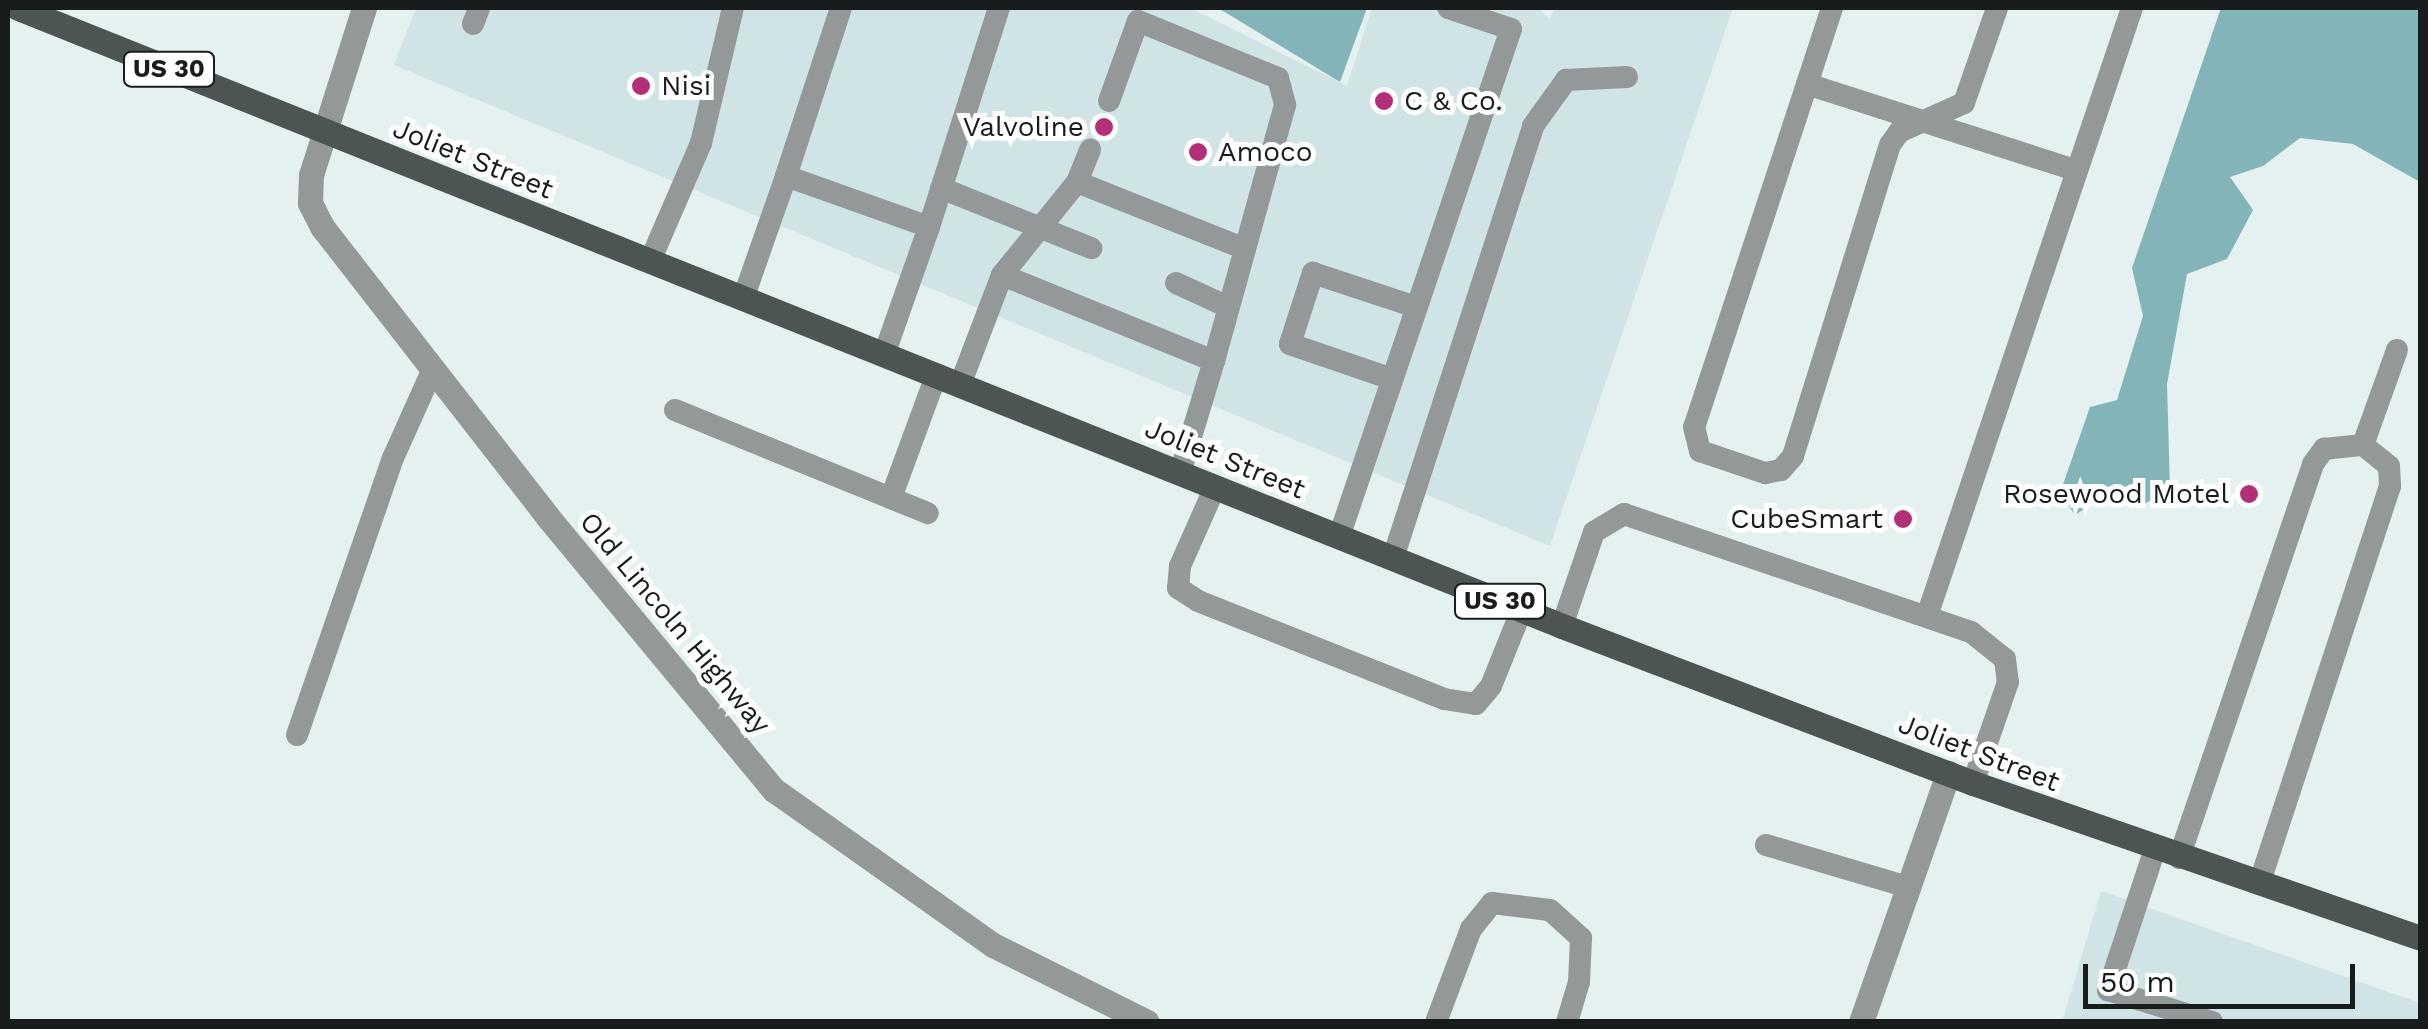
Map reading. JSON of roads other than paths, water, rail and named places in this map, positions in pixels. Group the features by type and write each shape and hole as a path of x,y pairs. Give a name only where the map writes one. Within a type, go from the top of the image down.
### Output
{"main road":[{"name":"Joliet Street","path":"18,8 1562,626 2167,854 2420,938"}],"street":[{"name":"Old Lincoln Highway","path":"364,8 321,130 310,203 433,369 774,790 993,946 1147,1022"},
{"path":"1862,1022 1948,773"}],"lane":[{"path":"650,262 702,144 733,8"},
{"path":"743,298 841,8"},
{"path":"884,355 1000,8"},
{"path":"1338,537 1512,29 1448,8"},
{"path":"1832,8 1694,426 1700,452 1765,473 1781,470 1793,456 1890,145 1898,132 1964,103 1997,8"},
{"path":"1927,616 2132,8"},
{"path":"1109,101 1138,14 1278,78 1284,104 1240,247 1214,361 1180,473"},
{"path":"1394,558 1533,126 1566,80 1627,77"},
{"path":"1807,84 2076,170"},
{"path":"892,498 1002,275 1077,182 1090,148"},
{"path":"786,176 929,227"},
{"path":"1077,182 1240,247"},
{"path":"941,188 1091,248"},
{"path":"1392,379 1290,344 1313,273 1416,307"},
{"path":"1002,275 1214,361"},
{"path":"1176,283 1226,306"},
{"path":"2363,445 2397,350"},
{"path":"297,734 393,458 433,369"},
{"path":"675,410 928,513"},
{"path":"2210,1021 2108,990 2167,854 2313,464 2324,448 2363,445 2390,466 2390,486 2259,884"},
{"path":"1215,487 1180,566 1178,588 1198,601 1444,699 1476,704 1491,686 1522,609"},
{"path":"1562,626 1594,532 1624,514 1972,632 2005,659 2008,682 1972,783"},
{"path":"1766,845 1908,887"},
{"path":"1436,1022 1471,929 1492,903 1550,910 1581,938 1579,982 1567,1022"},
{"path":"2126,1022 2133,997"}],"place":[{"name":"Nisi","path":"641,86"},
{"name":"C & Co.","path":"1384,101"},
{"name":"Valvoline","path":"1104,127"},
{"name":"Amoco","path":"1198,152"},
{"name":"Rosewood Motel","path":"2249,494"},
{"name":"CubeSmart","path":"1903,519"}]}
